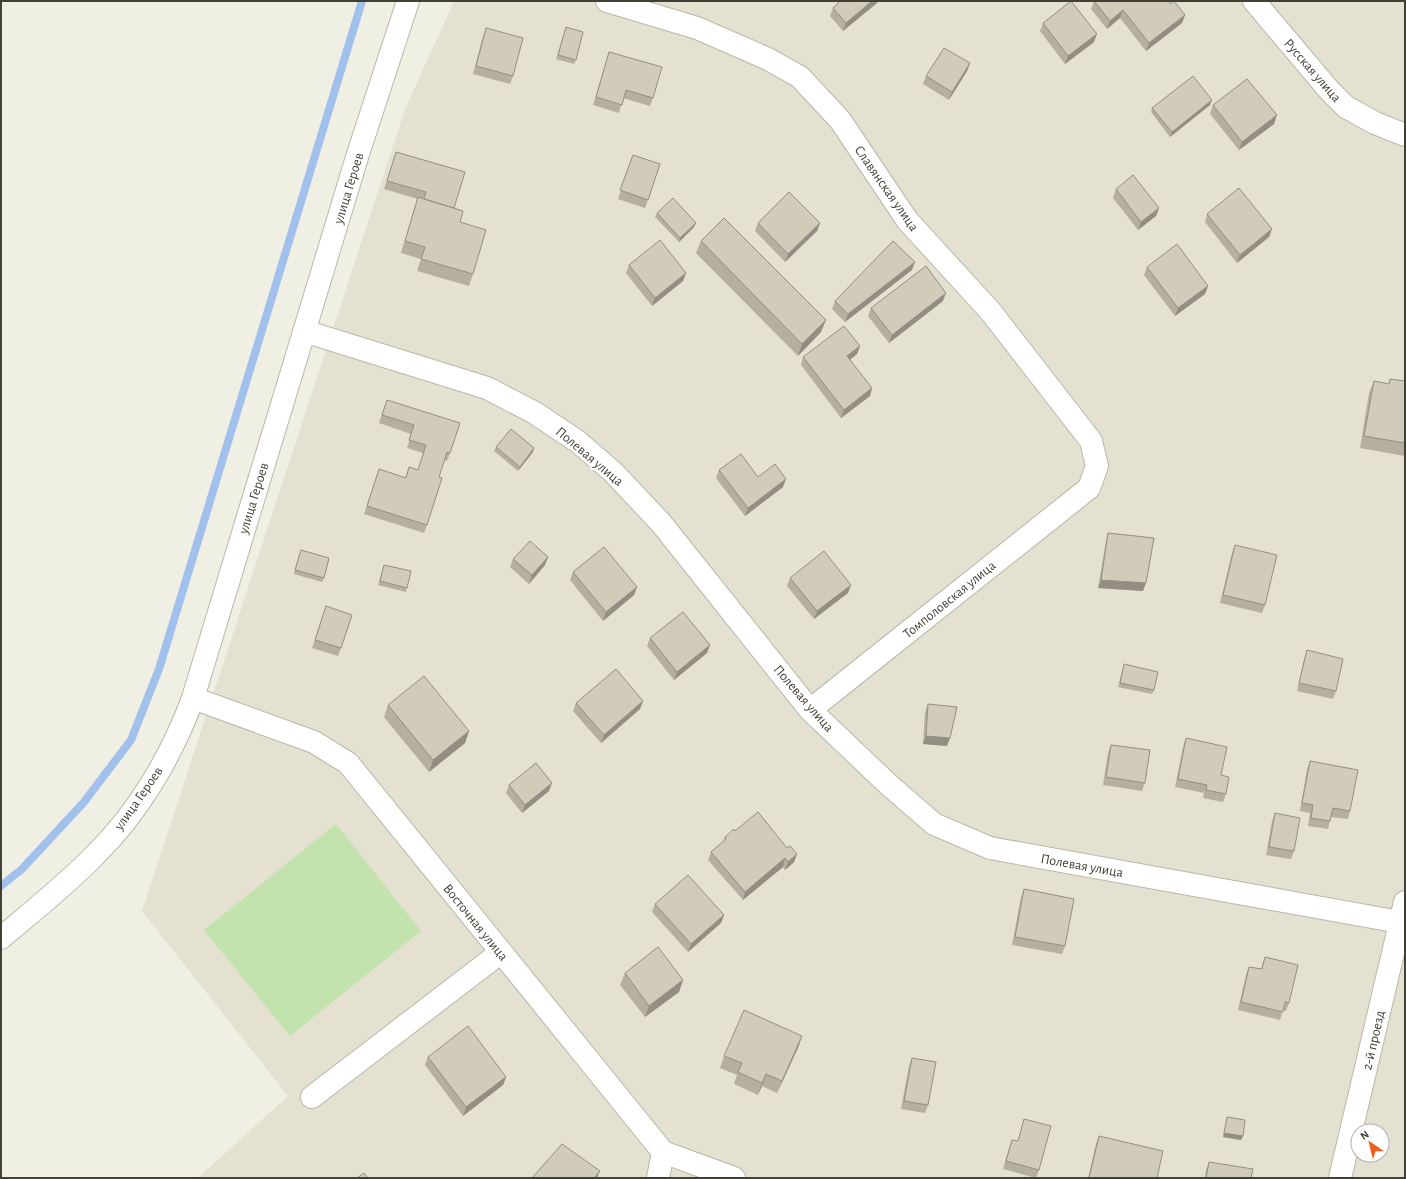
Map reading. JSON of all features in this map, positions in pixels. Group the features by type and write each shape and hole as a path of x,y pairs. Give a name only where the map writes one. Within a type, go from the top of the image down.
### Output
{"street":[{"name":"улица Героев","path":"1,938 96,854 133,810 162,766 180,732 193,698 358,154 408,1"},
{"name":"Славянская улица","path":"607,1 697,28 768,58 800,77 840,120 907,220 991,312 1091,441 1097,466 1089,488"},
{"name":"Русская улица","path":"1254,1 1329,90 1346,107 1375,123 1405,134"},
{"name":"Полевая улица","path":"304,331 487,388 536,412 577,441 613,472 661,523 810,710 889,786 934,824 990,848 1404,915"},
{"name":"Томполовская улица","path":"810,710 1089,488"},
{"name":"Восточная улица","path":"193,698 314,742 348,763 500,953 663,1152"},
{"name":"2-й проезд","path":"1340,1178 1404,915"},
{"path":"312,1097 500,953"},
{"path":"658,1178 663,1152 734,1178"}],"shaded area":[{"path":"454,1 1405,1 1405,1178 198,1178 288,1096 142,911 405,109"}],"green space":[{"path":"336,824 421,931 290,1036 204,930"}],"building":[{"path":"840,1 872,1 846,23 833,8"},
{"path":"1071,1 1097,34 1068,56 1043,23"},
{"path":"1094,1 1168,1 1171,4 1174,1 1185,15 1149,43 1123,10 1110,21"},
{"path":"566,27 583,32 576,60 558,55"},
{"path":"486,28 523,38 513,76 476,66"},
{"path":"944,48 970,63 952,92 926,76"},
{"path":"609,52 662,67 653,98 626,90 622,105 596,97"},
{"path":"1193,76 1212,100 1172,132 1152,108"},
{"path":"1247,79 1277,115 1242,142 1213,105"},
{"path":"396,152 465,172 454,208 424,199 426,192 387,181"},
{"path":"633,155 660,164 648,200 620,190"},
{"path":"1133,175 1159,208 1141,222 1116,189"},
{"path":"1239,188 1272,229 1240,255 1207,214"},
{"path":"789,192 820,223 788,254 758,223"},
{"path":"418,197 463,211 460,222 486,230 473,274 421,259 425,247 405,241"},
{"path":"673,198 696,223 680,238 657,213"},
{"path":"724,218 826,320 802,344 701,241"},
{"path":"660,240 686,273 655,298 629,265"},
{"path":"893,241 915,262 848,314 835,301"},
{"path":"1177,244 1208,286 1178,308 1147,267"},
{"path":"926,266 946,293 892,335 871,308"},
{"path":"844,326 860,346 847,356 872,388 844,410 803,357"},
{"path":"1390,379 1405,381 1405,443 1364,436 1374,381 1389,384"},
{"path":"387,400 460,423 450,453 447,452 439,477 442,478 427,525 367,506 379,469 406,478 409,467 418,470 426,445 409,440 414,425 382,415"},
{"path":"511,429 534,448 520,467 496,447"},
{"path":"741,454 758,477 775,464 786,479 748,508 719,470"},
{"path":"1108,533 1154,538 1146,583 1101,580"},
{"path":"530,541 548,557 532,575 513,559"},
{"path":"1235,545 1277,555 1265,605 1223,595"},
{"path":"604,547 637,587 606,612 573,572"},
{"path":"301,550 329,558 324,578 295,570"},
{"path":"824,551 851,585 817,611 790,578"},
{"path":"384,565 411,571 407,588 380,581"},
{"path":"326,606 352,615 341,648 315,640"},
{"path":"683,612 710,645 677,672 650,638"},
{"path":"1307,650 1343,659 1336,691 1299,683"},
{"path":"1124,664 1158,672 1154,690 1120,683"},
{"path":"616,669 643,701 604,735 576,703"},
{"path":"424,676 469,731 433,760 388,705"},
{"path":"928,704 957,707 950,738 926,736"},
{"path":"1186,738 1227,747 1221,775 1229,777 1226,794 1206,790 1207,785 1178,779"},
{"path":"1111,745 1150,750 1145,783 1106,777"},
{"path":"1310,761 1358,770 1350,811 1333,808 1330,821 1311,818 1313,805 1302,803"},
{"path":"536,763 552,783 525,805 509,785"},
{"path":"758,812 787,848 790,846 797,854 788,862 785,858 745,892 711,852 726,839 725,837 734,829 735,831"},
{"path":"1275,813 1300,818 1294,851 1269,847"},
{"path":"688,875 724,915 691,944 655,904"},
{"path":"1024,889 1074,899 1065,946 1015,937"},
{"path":"658,947 683,980 649,1006 625,973"},
{"path":"1265,957 1298,965 1289,1003 1285,1002 1283,1012 1241,1002 1249,967 1262,969"},
{"path":"744,1010 802,1036 782,1081 766,1074 762,1083 738,1072 742,1063 724,1056"},
{"path":"468,1026 506,1077 466,1107 428,1057"},
{"path":"912,1058 936,1062 928,1105 904,1101"},
{"path":"1227,1117 1245,1120 1243,1136 1224,1133"},
{"path":"1024,1119 1051,1126 1039,1170 1006,1161 1012,1140 1018,1141"},
{"path":"1099,1136 1163,1151 1157,1178 1089,1178"},
{"path":"562,1144 600,1171 594,1178 532,1178"},
{"path":"1209,1162 1253,1169 1251,1178 1206,1178"},
{"path":"364,1173 368,1178 357,1178"}],"waterway":[{"path":"1,886 22,869 84,802 131,740 159,669 362,1"}]}
